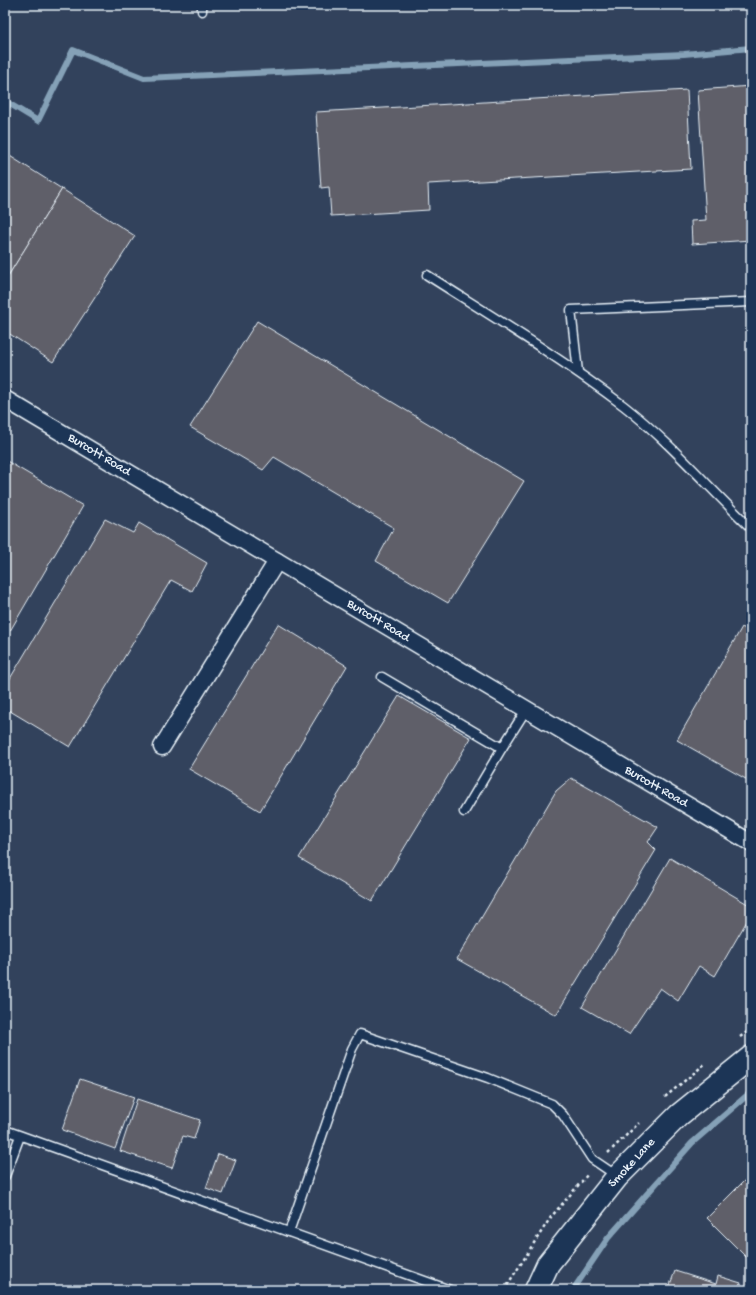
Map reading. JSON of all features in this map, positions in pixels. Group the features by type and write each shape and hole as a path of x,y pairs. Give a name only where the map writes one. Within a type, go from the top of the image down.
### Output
{"highway":[{"name":"Smoke Lane","path":"536,1290 548,1264 617,1176 679,1115 751,1057"}],"street":[{"name":"Burcott Road","path":"5,399 526,710 751,842"},
{"path":"162,747 277,561"}],"lane":[{"path":"427,275 578,372 625,407 662,440 751,528"},
{"path":"578,372 571,310 751,302"},
{"path":"382,677 502,748"},
{"path":"464,812 526,710"},
{"path":"289,1232 352,1049 360,1034 488,1078 552,1104 563,1115 592,1158 617,1176"},
{"path":"5,1130 448,1290"},
{"path":"5,1176 20,1136"}],"shaded area":[{"path":"5,5 751,5 751,1290 5,1290"}],"building":[{"path":"751,86 751,240 692,244 691,221 706,220 698,90"},
{"path":"687,90 691,169 428,184 429,210 331,216 329,187 321,188 316,112"},
{"path":"5,153 62,189 5,281"},
{"path":"62,189 135,236 53,362 5,331 5,281"},
{"path":"257,321 524,481 448,603 376,561 394,528 274,457 263,470 190,427"},
{"path":"5,460 83,506 10,631 5,628"},
{"path":"105,519 133,533 139,523 207,563 192,591 171,580 70,747 5,708 5,687"},
{"path":"278,624 347,666 260,811 189,769"},
{"path":"742,627 751,632 751,782 677,740"},
{"path":"399,696 471,738 372,901 299,858"},
{"path":"571,778 658,827 648,842 656,850 556,1015 457,959 556,791"},
{"path":"670,858 751,906 751,914 715,976 699,966 678,1001 660,988 629,1034 582,1007"},
{"path":"80,1079 134,1097 115,1149 62,1130"},
{"path":"137,1099 200,1120 194,1139 183,1136 172,1168 120,1151"},
{"path":"218,1154 236,1160 223,1194 206,1188"},
{"path":"751,1174 751,1262 707,1218"},
{"path":"675,1271 716,1284 718,1276 741,1283 738,1290 668,1290"}],"waterway":[{"path":"5,101 38,121 73,50 144,78 684,54 751,48"},
{"path":"573,1290 608,1238 692,1143 751,1092"}]}
